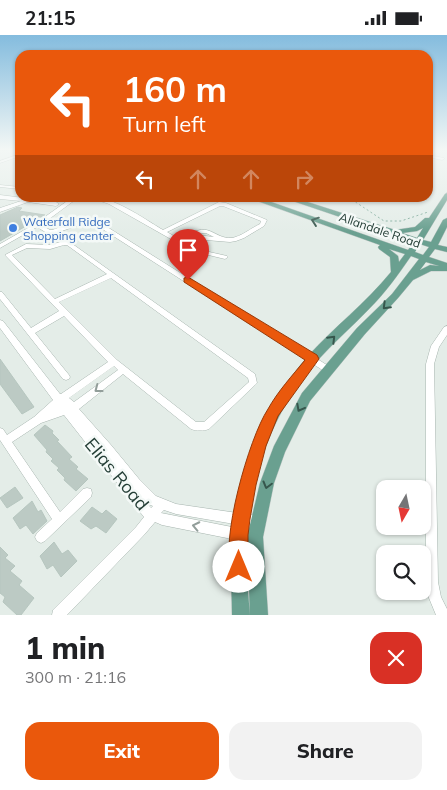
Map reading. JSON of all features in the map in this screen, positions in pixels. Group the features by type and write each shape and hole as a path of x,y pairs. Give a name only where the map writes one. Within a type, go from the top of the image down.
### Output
{"main road":[{"path":"241,615 248,528 248,485 259,446 272,413 312,359 372,299 395,273 419,240 447,195"},
{"name":"Allandale Road","path":"263,202 424,258 447,268"},
{"name":"Allandale Road","path":"299,202 447,250"},
{"path":"370,225 392,230 413,231 436,213"},
{"path":"259,615 248,528 279,450 306,397 327,369 409,279 434,245 447,220"},
{"path":"447,225 445,235 447,241"},
{"path":"361,237 391,253 395,258 395,273"},
{"path":"409,279 430,268 447,268"}],"street":[{"path":"0,186 15,188"},
{"path":"0,197 15,199"},
{"path":"0,210 22,202"},
{"path":"42,202 56,204"},
{"path":"0,246 37,225 70,202"},
{"path":"108,202 194,250 225,257"},
{"path":"164,232 219,204 224,204 264,219 262,225 233,240 221,239"},
{"path":"37,225 49,232 54,232 84,221 94,221 327,369"},
{"path":"0,258 26,246 50,247 69,244 252,376 253,383 206,426 194,426 114,363 8,255"},
{"path":"54,302 111,275"},
{"path":"0,294 66,377"},
{"path":"30,331 64,312"},
{"name":"Elias Road","path":"0,323 144,509 162,519 248,528"},
{"path":"443,615 435,599 432,582 430,364 435,346 447,329"},
{"path":"6,441 37,420 59,398 114,363"},
{"path":"37,420 69,410 123,370"},
{"name":"Elias Road","path":"69,410 108,448 135,483 152,500 161,505 248,528"},
{"path":"0,432 58,519"},
{"path":"41,537 87,493"},
{"path":"58,615 154,516 161,505"}],"path":[{"path":"353,202 357,206 374,212 384,221 401,221 430,211 436,213"}],"building":[{"name":"Waterfall Ridge Shopping center","path":"18,207 22,208 19,211 45,215 0,241 0,215"},
{"path":"0,359 34,407 22,414 0,384"},
{"path":"45,425 53,431 52,433 59,440 57,441 72,457 69,459 78,467 76,469 88,479 76,491 64,480 65,478 57,470 59,468 51,461 53,459 46,452 47,450 34,435"},
{"path":"15,487 23,498 7,508 0,498"},
{"path":"32,501 38,512 41,510 47,521 33,534 26,525 20,529 13,518"},
{"path":"92,507 102,514 106,510 117,519 106,533 96,526 91,529 80,521"},
{"path":"54,542 62,554 68,550 77,561 61,577 53,565 47,569 40,556"},
{"path":"0,547 8,555 5,558 15,566 10,571 22,581 19,585 34,598 21,615 17,615 3,602 5,597 0,593"}],"place":[{"name":"Waterfall Ridge Shopping center","path":"13,228"}],"route":[{"path":"188,280 312,359 272,413 259,446 241,519 239,567"}]}
